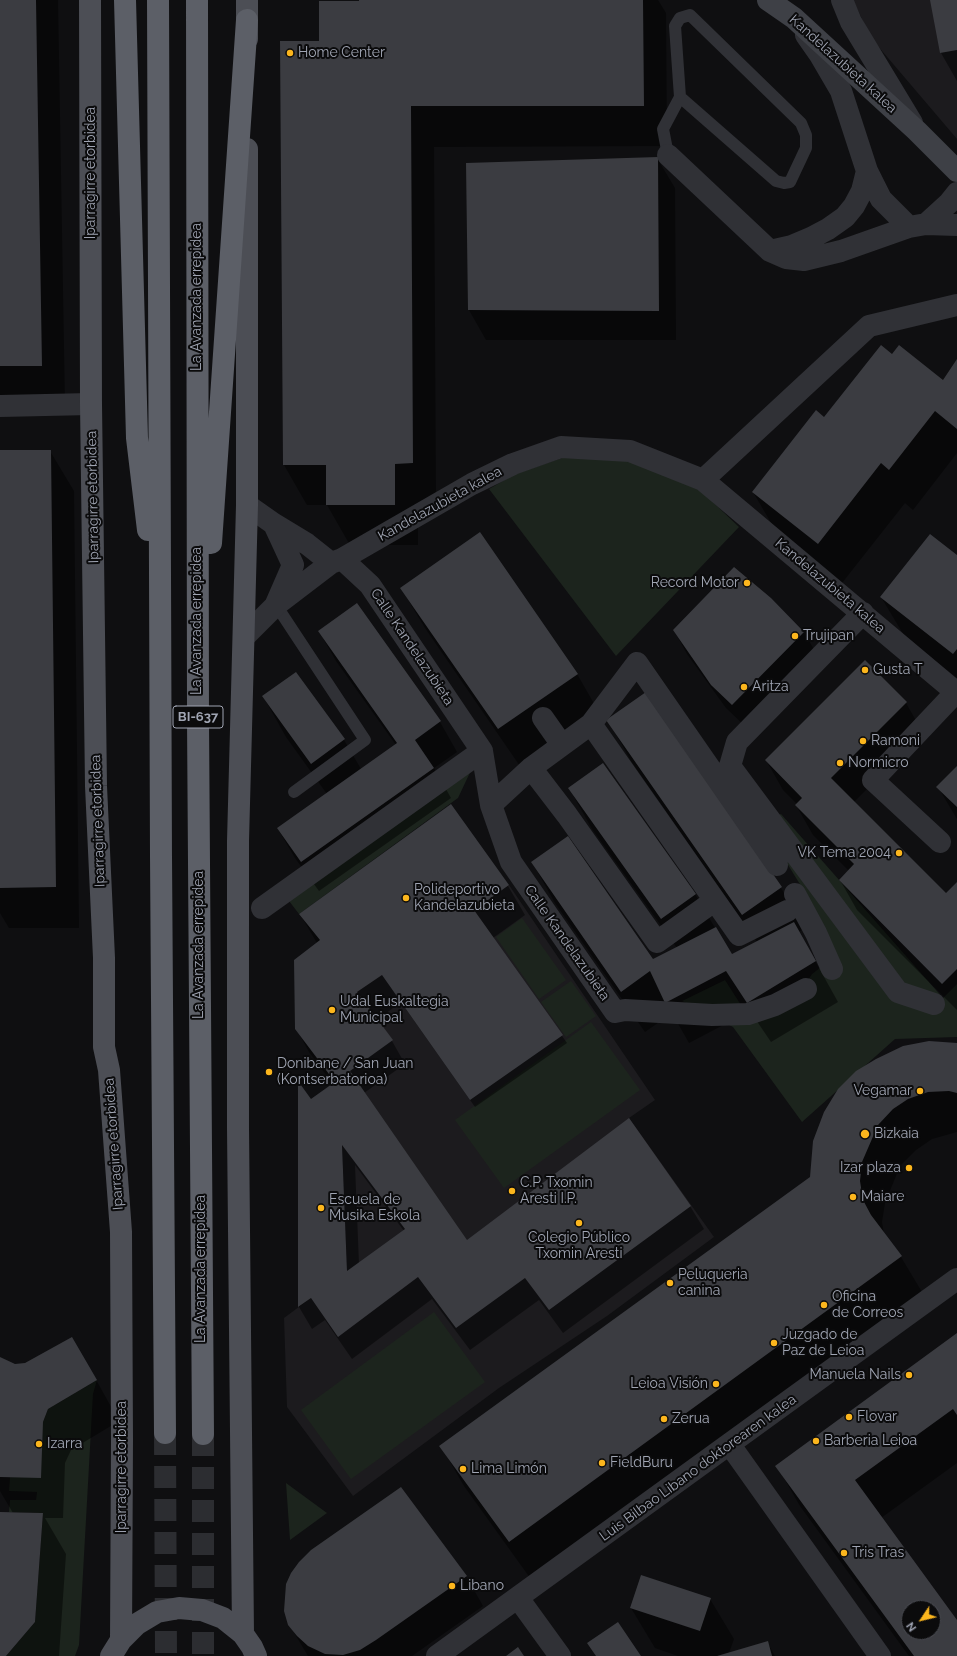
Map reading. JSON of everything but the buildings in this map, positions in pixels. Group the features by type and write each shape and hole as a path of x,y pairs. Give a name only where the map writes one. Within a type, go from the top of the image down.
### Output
{"highway":[{"path":"125,0 137,438 160,645"},
{"name":"BI-637","path":"158,0 165,1433"},
{"name":"La Avanzada errepidea","path":"197,0 198,720 202,1434"},
{"path":"198,720 247,10"}],"main road":[{"name":"Iparragirre etorbidea","path":"90,0 91,404 96,786 104,958 104,1047 109,1070 121,1232 122,1440 116,1648"},
{"path":"243,1634 238,1128 238,841 247,505 247,10"},
{"name":"Iparragirre etorbidea","path":"116,1648 136,1624 157,1612 179,1608 202,1610 223,1618 243,1634 256,1656"}],"street":[{"name":"Kandelazubieta kalea","path":"768,0 793,9 957,171"},
{"path":"842,0 851,22 917,131"},
{"path":"793,9 840,91 867,171 881,199 917,225 957,225"},
{"path":"668,155 770,251 786,258 804,260 841,251 917,225 949,203 957,193"},
{"path":"770,251 792,246 811,238 846,217 862,191 867,171"},
{"path":"703,480 869,326 957,305"},
{"path":"0,406 91,404"},
{"name":"Kandelazubieta kalea","path":"336,561 472,484 513,464 561,447 630,451 703,480 863,613 956,693"},
{"name":"Calle Kandelazubieta","path":"247,505 274,524 336,561 370,585 482,751 491,805 511,862 615,1012 625,1010 680,1014 748,1014 775,1004 806,989"},
{"path":"274,524 293,564 276,605"},
{"path":"244,637 276,605 336,561"},
{"path":"863,613 738,742 730,766 898,992 934,1004"},
{"path":"491,805 531,768 591,724 636,663 777,865"},
{"path":"940,842 873,780 956,693"},
{"path":"543,718 562,745"},
{"path":"591,724 739,935 791,902 816,933 832,969"},
{"path":"262,908 482,751"},
{"path":"531,768 567,815 657,942 714,901"},
{"name":"Luis Bilbao Libano doktorearen kalea","path":"437,1656 957,1280"},
{"path":"730,1445 880,1656"},
{"path":"518,1598 560,1656"}],"lane":[{"path":"668,155 663,129 680,96 675,26 680,18 690,15 801,123 806,135 806,148 790,182 784,183 776,181 680,96"},
{"path":"276,605 365,740 294,792"}],"shaded area":[{"path":"853,0 957,0 957,139 871,38"},
{"path":"565,457 632,461 698,488 739,527 616,656 489,489 515,474"},
{"path":"474,764 458,798 299,914 286,897"},
{"path":"781,814 943,998 957,984 957,1037 895,1039 802,1122 733,1027 682,1001 725,980 750,1019 796,998 812,974 821,967 801,886 761,821"},
{"name":"C.P. Txomin Aresti I.P.","path":"509,885 655,1100 629,1118 714,1237 607,1316 499,1388 353,1496 287,1407 284,1318 347,1271 342,1145 311,1099 392,1040 357,992"},
{"path":"522,918 566,980 539,999 496,937"},
{"path":"571,981 596,1016 566,1037 541,1002"},
{"path":"591,1022 640,1090 504,1188 455,1120"},
{"path":"434,1312 485,1382 351,1479 301,1410"},
{"path":"97,1380 93,1394 79,1645 75,1656 6,1656 35,1622 43,1513 9,1512 10,1500 36,1500 37,1492 9,1491 10,1477 43,1422 48,1409"},
{"path":"286,1483 327,1513 290,1540"}],"tunnel":[{"path":"165,1433 166,1656"},
{"path":"203,1434 203,1656"}],"place":[{"name":"Home Center","path":"290,53"},
{"name":"Record Motor","path":"747,583"},
{"name":"Trujipan","path":"795,636"},
{"name":"Gusta T","path":"865,670"},
{"name":"Aritza","path":"744,687"},
{"name":"Ramoni","path":"863,741"},
{"name":"Normicro","path":"840,763"},
{"name":"VK Tema 2004","path":"899,853"},
{"name":"Polideportivo Kandelazubieta","path":"406,898"},
{"name":"Udal Euskaltegia Municipal","path":"332,1010"},
{"name":"Donibane / San Juan (Kontserbatorioa)","path":"269,1072"},
{"name":"Vegamar","path":"920,1091"},
{"name":"Bizkaia","path":"865,1134"},
{"name":"Izar plaza","path":"909,1168"},
{"name":"C.P. Txomin Aresti I.P.","path":"512,1191"},
{"name":"Maiare","path":"853,1197"},
{"name":"Escuela de Musika Eskola","path":"321,1208"},
{"name":"Colegio Público Txomin Aresti","path":"579,1223"},
{"name":"Peluqueria canina","path":"670,1283"},
{"name":"Oficina de Correos","path":"824,1305"},
{"name":"Juzgado de Paz de Leioa","path":"774,1343"},
{"name":"Manuela Nails","path":"909,1375"},
{"name":"Leioa Visión","path":"716,1384"},
{"name":"Flovar","path":"849,1417"},
{"name":"Zerua","path":"664,1419"},
{"name":"Barberia Leioa","path":"816,1441"},
{"name":"Izarra","path":"39,1444"},
{"name":"FieldBuru","path":"602,1463"},
{"name":"Lima Limón","path":"463,1469"},
{"name":"Tris Tras","path":"844,1553"},
{"name":"Libano","path":"452,1586"}]}
